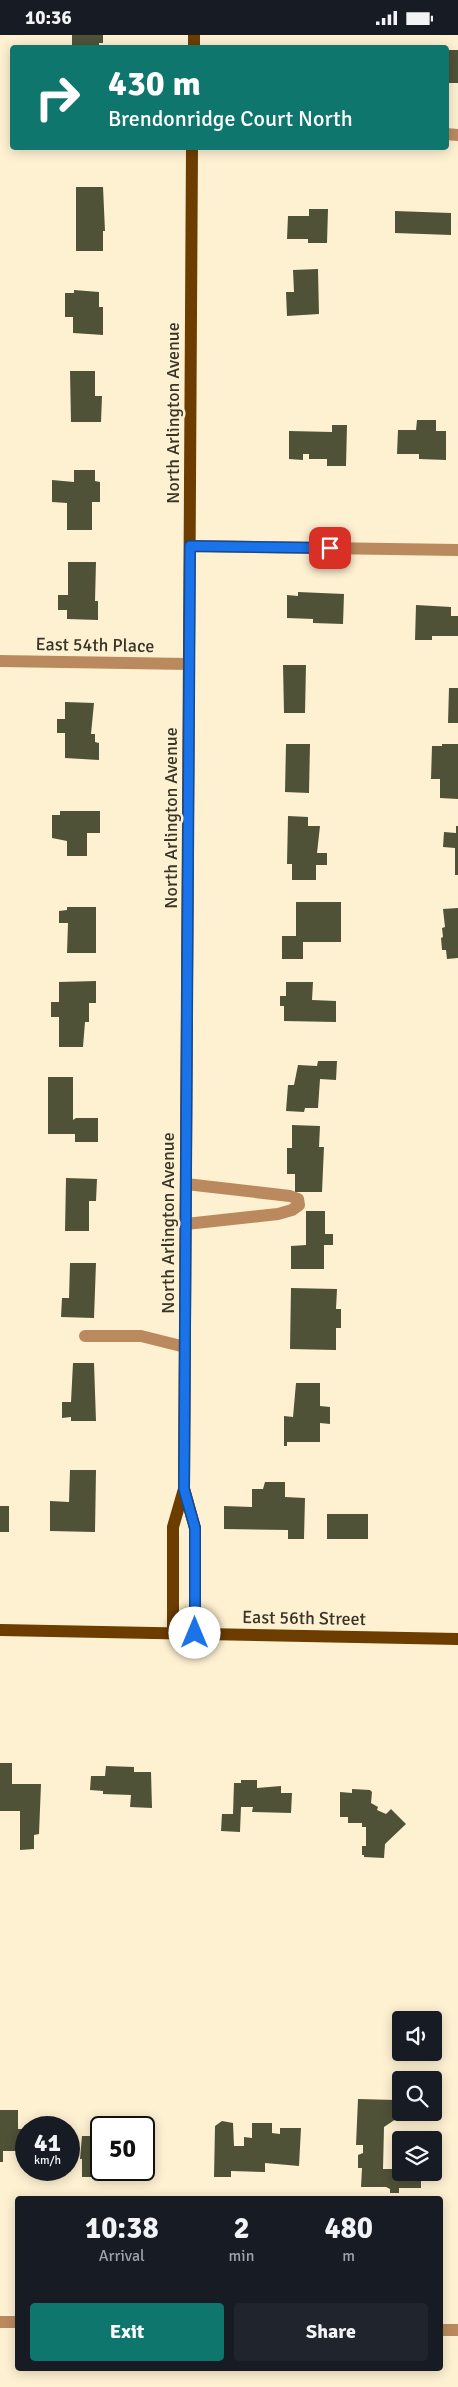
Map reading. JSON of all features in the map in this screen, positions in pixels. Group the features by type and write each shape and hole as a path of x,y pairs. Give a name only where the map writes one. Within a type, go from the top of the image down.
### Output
{"main road":[{"name":"North Arlington Avenue","path":"173,1633 173,1527 184,1489 192,150"},
{"name":"North Arlington Avenue","path":"184,1489 195,1528 195,1633"},
{"name":"East 56th Street","path":"0,1630 458,1639"}],"street":[{"path":"190,546 458,550"},
{"name":"East 54th Place","path":"0,661 190,664"},
{"path":"186,1184 290,1197 298,1199 299,1205 292,1210 278,1213 186,1224"},
{"path":"85,1336 141,1336 185,1347"},
{"path":"0,2322 15,2322"},
{"path":"443,2330 458,2330"}],"building":[{"path":"72,35 103,35 103,43 99,43 99,45 72,45"},
{"path":"449,50 458,50 458,83 449,83"},
{"path":"76,187 103,187 105,231 103,231 103,251 76,251"},
{"path":"309,209 328,209 327,243 308,243 308,239 287,239 288,216 309,216"},
{"path":"395,211 451,213 451,235 395,233"},
{"path":"318,269 319,314 287,316 286,292 294,292 293,270"},
{"path":"74,290 99,292 99,307 103,307 103,335 73,333 73,317 65,317 65,293 74,293"},
{"path":"70,371 95,371 95,396 102,396 101,422 71,422"},
{"path":"417,420 436,420 436,431 446,431 446,460 419,459 419,454 397,454 398,430 416,430"},
{"path":"332,425 347,425 346,466 327,466 327,459 309,459 309,454 303,454 303,460 289,459 289,431 332,432"},
{"path":"74,470 95,470 95,481 100,482 100,502 92,502 92,530 67,530 67,503 52,502 52,480 74,482"},
{"path":"68,562 96,562 95,601 98,601 98,620 67,619 67,610 58,610 58,595 68,595"},
{"path":"298,592 344,594 343,624 313,623 313,619 287,618 287,595 298,596"},
{"path":"416,605 451,607 451,616 458,616 458,636 432,636 432,640 415,640"},
{"path":"283,665 306,665 305,713 284,713"},
{"path":"449,688 458,688 458,723 448,723"},
{"path":"65,702 94,703 91,734 95,734 95,742 99,743 99,760 65,758 65,733 57,733 57,719 65,719"},
{"path":"286,744 310,744 309,793 285,792"},
{"path":"442,744 458,744 458,799 440,798 440,779 431,779 432,746 442,746"},
{"path":"60,811 100,811 100,833 87,833 87,856 67,856 67,841 52,838 52,815 60,815"},
{"path":"288,816 308,817 308,826 320,826 317,853 327,853 327,865 316,865 316,880 292,880 292,864 287,864"},
{"path":"456,826 458,826 458,875 455,875 455,848 443,847 444,832 456,833"},
{"path":"296,902 341,902 341,942 303,942 303,959 282,959 282,936 296,936"},
{"path":"67,907 96,907 96,953 67,953 68,923 59,923 59,911 67,910"},
{"path":"458,908 458,958 447,959 446,950 442,950 441,938 443,937 442,928 445,927 443,909"},
{"path":"96,981 96,1003 89,1003 89,1022 85,1022 83,1047 59,1047 59,1017 51,1017 51,1002 59,1002 59,982"},
{"path":"286,982 313,982 312,1000 336,1001 336,1022 284,1021 284,1006 280,1006 280,996 286,996"},
{"path":"318,1061 337,1061 336,1080 320,1079 318,1108 305,1108 304,1112 286,1111 288,1085 294,1085 298,1065 317,1066"},
{"path":"48,1077 73,1077 73,1120 76,1118 98,1118 98,1142 75,1142 75,1134 48,1134"},
{"path":"292,1125 320,1126 319,1147 324,1147 322,1192 295,1192 295,1174 287,1174 287,1148 292,1148"},
{"path":"66,1178 97,1179 96,1201 89,1201 89,1231 65,1231"},
{"path":"306,1211 325,1211 325,1234 333,1234 333,1245 324,1245 324,1269 291,1269 291,1246 306,1245"},
{"path":"70,1263 96,1263 94,1318 61,1317 62,1298 69,1298"},
{"path":"291,1288 337,1289 336,1309 341,1309 341,1328 336,1328 336,1350 290,1349"},
{"path":"73,1363 94,1363 96,1421 71,1421 71,1417 62,1418 62,1402 71,1402"},
{"path":"296,1383 320,1383 320,1406 330,1407 330,1424 320,1423 320,1442 287,1442 287,1446 284,1446 284,1416 293,1417"},
{"path":"70,1470 96,1470 95,1532 50,1531 50,1501 69,1502"},
{"path":"265,1482 285,1482 285,1497 305,1498 304,1539 288,1539 288,1530 224,1529 224,1506 252,1507 252,1489 263,1489"},
{"path":"0,1506 9,1506 9,1532 0,1532"},
{"path":"327,1514 368,1514 368,1539 327,1539"},
{"path":"0,1763 12,1763 12,1784 41,1784 39,1834 34,1835 34,1849 20,1850 20,1811 0,1811"},
{"path":"106,1766 134,1767 134,1772 151,1772 152,1808 130,1807 131,1795 103,1794 103,1791 90,1790 91,1776 105,1776"},
{"path":"241,1780 257,1780 257,1788 281,1786 281,1793 292,1793 291,1813 252,1812 253,1807 241,1807 240,1832 221,1831 222,1814 233,1814 234,1783 241,1783"},
{"path":"352,1789 370,1790 372,1792 371,1803 378,1807 377,1810 386,1814 391,1809 406,1824 385,1844 384,1858 364,1857 362,1855 362,1846 366,1846 366,1827 362,1827 362,1823 348,1823 348,1817 340,1817 340,1792 352,1793"},
{"path":"358,2099 392,2100 393,2121 384,2127 383,2169 392,2169 392,2181 421,2181 421,2188 399,2188 399,2193 390,2193 390,2189 386,2187 361,2187 362,2168 358,2168 358,2155 363,2153 363,2145 356,2145"},
{"path":"0,2110 18,2110 18,2116 15,2116 15,2151 3,2151 3,2162 0,2162"},
{"path":"222,2121 233,2123 234,2146 244,2146 244,2137 252,2138 252,2123 272,2123 272,2133 280,2134 280,2128 301,2128 299,2166 265,2163 265,2172 231,2171 231,2177 214,2177 215,2126"},
{"path":"82,2136 90,2136 90,2177 82,2177 82,2159 80,2159"}],"route":[{"path":"195,1633 195,1528 184,1489 190,546 330,548"}]}
